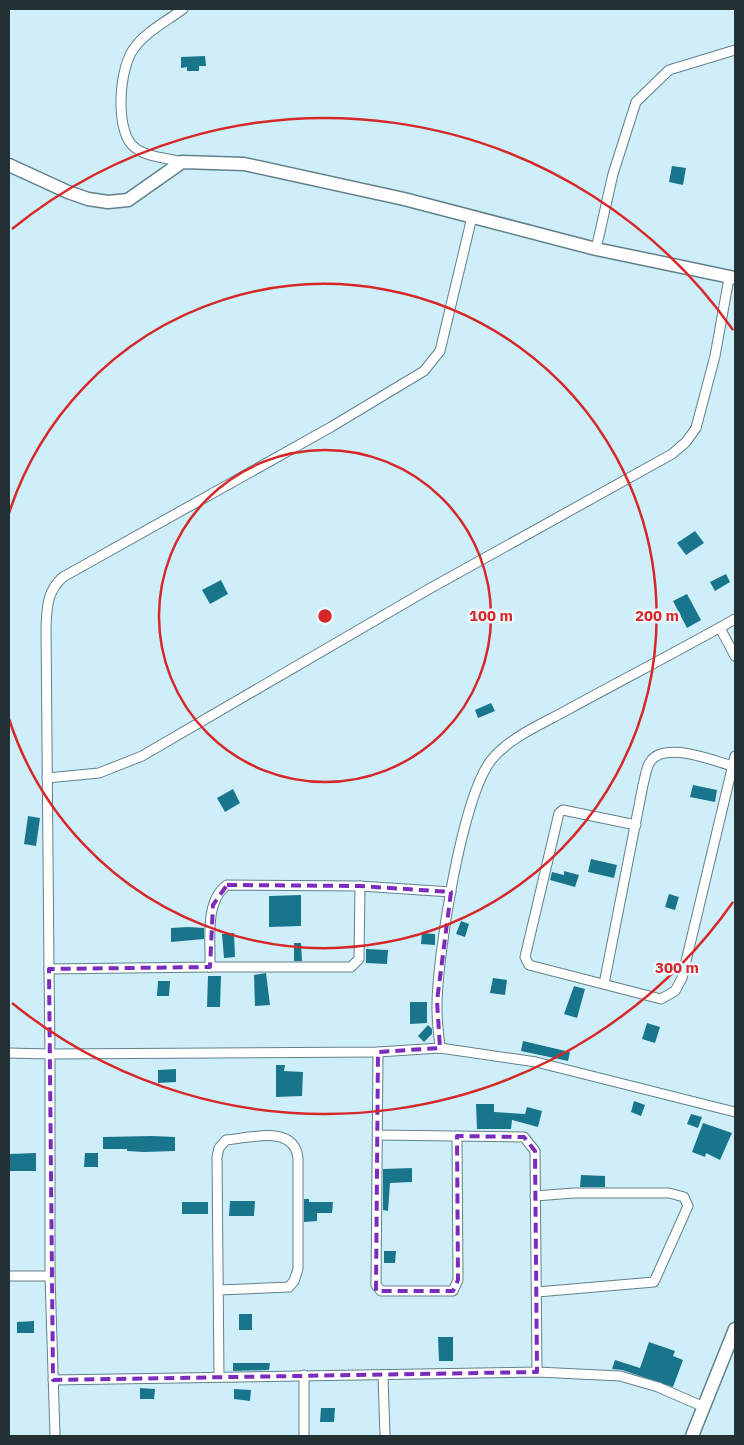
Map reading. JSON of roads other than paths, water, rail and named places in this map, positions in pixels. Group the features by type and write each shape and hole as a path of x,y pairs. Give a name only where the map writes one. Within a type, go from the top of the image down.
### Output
{"street":[{"path":"47,778 100,773 142,756 430,589 672,454 686,442 696,428 715,356 732,278 596,248 404,199 244,164 182,162 143,152 133,146 126,138 122,111 122,87 126,61 134,47 147,35 183,9"},
{"path":"596,248 613,174 636,102 669,70 735,50"},
{"path":"9,165 68,192 88,199 108,202 128,200 182,162"},
{"path":"54,1436 50,1276 46,627 48,602 57,582 339,423 424,371 440,351 445,336 472,217"},
{"path":"440,1048 437,1001 451,892 467,820 478,785 487,765 503,748 540,725 735,619"},
{"path":"720,628 735,656"},
{"path":"604,984 650,762 658,755 672,750 733,766"},
{"path":"636,825 563,810 559,813 525,957 527,964 532,968 660,999 666,998 679,985 735,756"},
{"path":"210,967 213,905 217,894 227,885 360,886 451,892"},
{"path":"49,968 352,967 359,959 360,886"},
{"path":"9,1053 378,1052 440,1048 536,1062 735,1112"},
{"path":"378,1052 376,1285 381,1291 453,1291 458,1280 457,1136"},
{"path":"378,1135 524,1137 535,1151 537,1372"},
{"path":"219,1290 285,1288 292,1285 297,1276 298,1158 294,1144 284,1137 226,1140 219,1148 217,1157 219,1376"},
{"path":"535,1196 574,1193 669,1193 684,1197 688,1206 654,1282 537,1292"},
{"path":"9,1276 50,1276"},
{"path":"692,1436 735,1329"},
{"path":"53,1380 537,1372 620,1376 658,1387 704,1407"},
{"path":"304,1375 304,1436"},
{"path":"383,1376 385,1436"}]}
